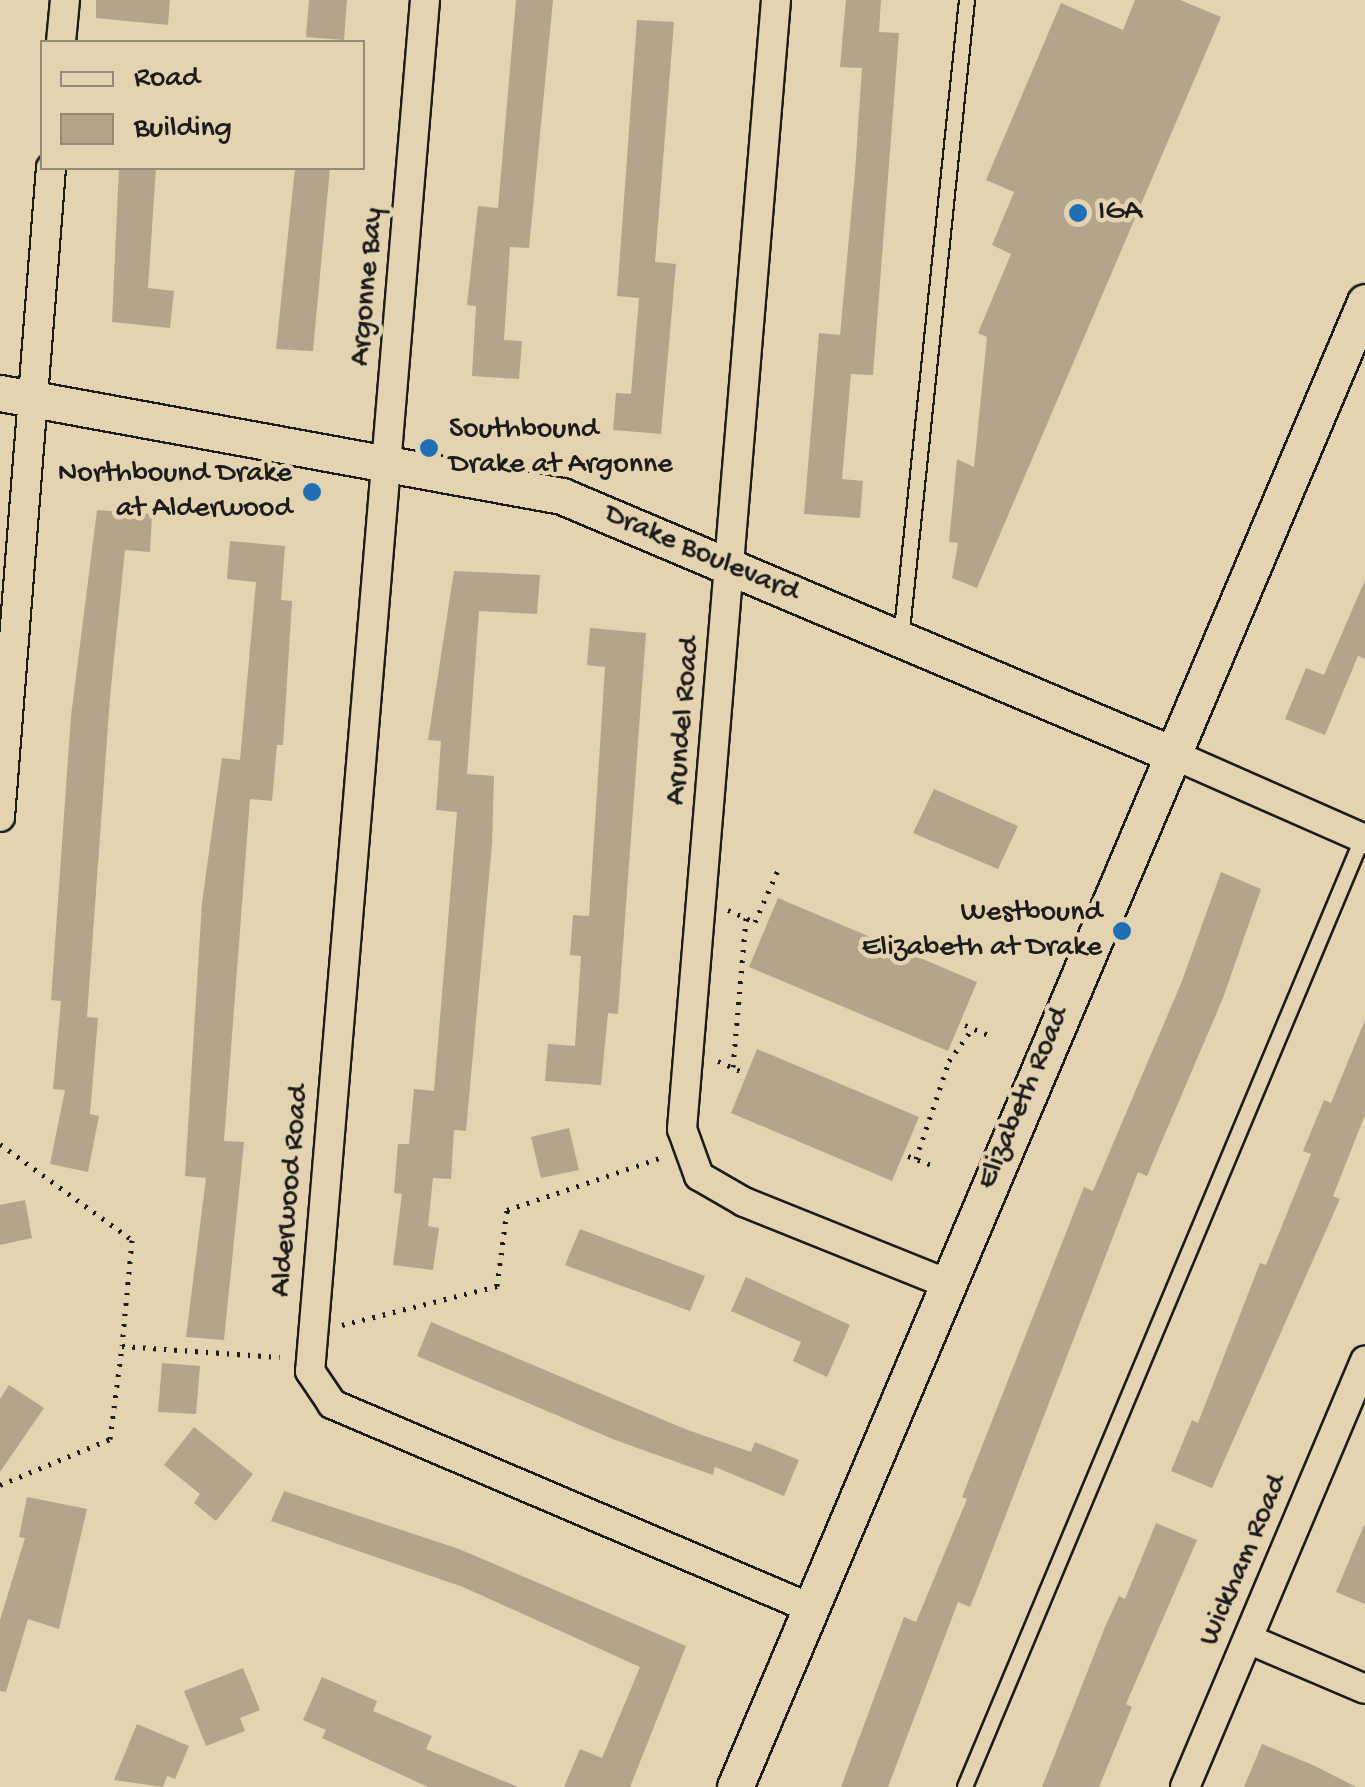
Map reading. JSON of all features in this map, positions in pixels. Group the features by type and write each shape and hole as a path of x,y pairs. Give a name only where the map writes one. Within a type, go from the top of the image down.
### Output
{"street":[{"path":"61,40 64,0"},
{"name":"Argonne Bay","path":"388,460 424,0"},
{"name":"Arundel Road","path":"686,1149 682,1128 776,0"},
{"path":"0,817 16,396 51,170"},
{"name":"Elizabeth Road","path":"735,1787 1365,302"},
{"name":"Drake Boulevard","path":"16,396 388,460 562,496 1364,836"},
{"name":"Alderwood Road","path":"388,460 310,1371 332,1404 810,1608"},
{"path":"686,1149 699,1176 744,1202 946,1283"},
{"name":"Wickham Road","path":"1185,1787 1365,1360"},
{"path":"1248,1639 1365,1689"}],"lane":[{"path":"901,640 967,0"},
{"path":"965,1787 1364,836"}],"path":[{"path":"702,899 755,922 778,870"},
{"path":"733,1067 746,918"},
{"path":"965,1025 991,1036"},
{"path":"936,1167 912,1157 949,1061 973,1028"},
{"path":"0,1144 132,1240 110,1439 0,1485"},
{"path":"325,1329 497,1286 506,1210 686,1149"},
{"path":"122,1346 280,1357"}],"building":[{"path":"96,0 170,0 168,25 96,18"},
{"path":"309,0 347,0 344,40 306,37"},
{"path":"516,0 553,0 529,248 510,247 504,340 522,341 519,379 472,376 476,306 467,305 478,206 498,208"},
{"path":"846,0 881,0 879,32 899,33 873,375 851,374 842,479 863,481 860,518 804,514 819,333 840,335 855,172 862,68 840,67"},
{"path":"1135,0 1180,0 1221,17 977,588 952,578 958,543 949,542 957,459 974,467 987,337 978,333 1011,254 992,245 1014,192 986,180 1061,3 1123,30"},
{"path":"637,20 674,22 655,262 676,264 661,434 613,430 616,393 631,394 639,298 617,296"},
{"path":"119,170 156,170 148,288 174,291 170,328 112,322"},
{"path":"295,170 330,170 313,351 276,349"},
{"path":"97,510 152,514 150,552 125,550 110,697 87,1017 98,1018 90,1114 99,1116 88,1172 50,1164 65,1090 53,1089 61,1001 51,1000 71,716"},
{"path":"230,541 285,546 281,600 292,601 283,745 277,745 272,801 250,799 224,1141 244,1142 224,1340 186,1337 206,1178 185,1176 202,903 222,758 240,760 256,582 227,579"},
{"path":"454,571 540,575 537,614 479,611 467,774 494,776 492,844 466,1131 454,1130 451,1179 433,1178 428,1226 439,1228 433,1270 393,1265 402,1194 394,1193 398,1144 409,1144 414,1089 434,1091 457,812 436,810 441,741 428,740"},
{"path":"1365,580 1365,659 1358,656 1325,735 1285,719 1306,668 1324,675"},
{"path":"590,628 646,633 618,1014 608,1013 601,1085 545,1081 548,1044 575,1046 581,956 570,955 573,915 589,916 605,667 587,665"},
{"path":"934,789 1018,826 998,869 913,833"},
{"path":"1221,872 1261,889 1223,998 1147,1176 1138,1172 970,1607 958,1602 888,1787 841,1787 904,1617 916,1622 967,1499 962,1497 1084,1187 1093,1191 1182,981"},
{"path":"778,898 977,982 948,1051 749,967"},
{"path":"1365,1020 1365,1115 1333,1196 1340,1199 1212,1488 1171,1471 1192,1420 1198,1423 1260,1263 1266,1265 1311,1154 1303,1151 1324,1100 1331,1103"},
{"path":"757,1049 919,1117 892,1181 731,1113"},
{"path":"569,1128 579,1170 541,1178 531,1137"},
{"path":"25,1200 32,1238 0,1245 0,1205"},
{"path":"580,1229 705,1276 690,1311 565,1265"},
{"path":"746,1277 850,1325 827,1377 793,1361 801,1342 731,1311"},
{"path":"431,1322 685,1429 751,1452 755,1442 799,1460 784,1496 715,1467 713,1475 615,1440 417,1356"},
{"path":"162,1363 200,1366 196,1414 158,1412"},
{"path":"9,1385 44,1408 0,1472 0,1399"},
{"path":"194,1427 253,1474 216,1521 194,1503 200,1494 164,1465"},
{"path":"284,1491 459,1549 686,1646 630,1787 564,1787 580,1749 602,1758 640,1667 463,1587 271,1521"},
{"path":"27,1497 87,1509 59,1629 28,1619 6,1692 0,1691 0,1620 25,1538 19,1537"},
{"path":"1156,1523 1197,1540 1126,1704 1132,1707 1099,1787 1042,1787 1105,1627 1119,1596 1125,1599"},
{"path":"1365,1525 1365,1604 1336,1592"},
{"path":"243,1668 260,1710 240,1718 245,1731 206,1746 184,1691"},
{"path":"322,1677 377,1701 373,1711 432,1736 426,1749 518,1787 428,1787 322,1738 326,1730 303,1720"},
{"path":"137,1724 189,1746 175,1779 167,1776 163,1787 114,1780"},
{"path":"1262,1744 1315,1766 1356,1787 1244,1787"}],"place":[{"name":"IGA","path":"1078,213"},
{"name":"Southbound Drake at Argonne","path":"429,448"},
{"name":"Northbound Drake at Alderwood","path":"312,492"},
{"name":"Westbound Elizabeth at Drake","path":"1122,931"}]}
